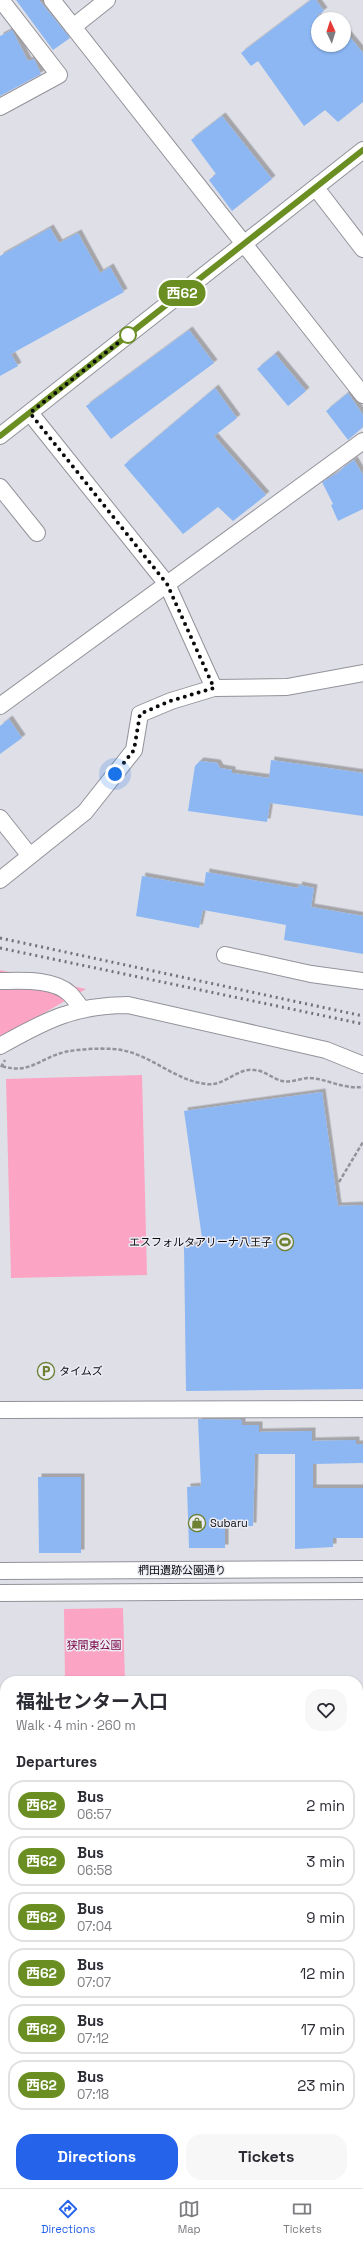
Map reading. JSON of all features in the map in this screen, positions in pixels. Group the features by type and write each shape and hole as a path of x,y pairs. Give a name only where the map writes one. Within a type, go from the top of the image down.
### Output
{"street":[{"path":"0,0 6,20 59,75 0,107"},
{"path":"52,0 363,395"},
{"path":"73,27 107,0"},
{"path":"0,436 363,150"},
{"path":"316,188 363,249"},
{"path":"30,413 167,584 214,688"},
{"path":"0,706 363,441"},
{"path":"0,486 37,533"},
{"path":"0,880 85,812 134,750 140,714 170,701 214,688 287,687 363,674"},
{"path":"0,818 30,856"},
{"path":"225,955 311,974 363,980"},
{"path":"0,981 45,983 61,987 70,993 82,1009"},
{"path":"3,1051 46,1021 82,1009 112,1005 140,1007 326,1050 363,1065"},
{"path":"0,1410 363,1409"},
{"name":"椚田遺跡公園通り","path":"0,1571 363,1569"},
{"name":"椚田遺跡公園通り","path":"0,1593 363,1591"}],"path":[{"path":"3,1051 1,1066 12,1069 22,1069 64,1052 114,1049 138,1055 160,1065 174,1075 207,1085 221,1083 244,1070 256,1070 282,1081 310,1078 350,1088 363,1087"},
{"path":"340,1182 363,1142"}],"green space":[{"path":"0,970 86,989 0,1038"},
{"path":"142,1075 147,1275 11,1278 6,1079"},
{"name":"狭間東公園","path":"123,1608 125,1676 65,1676 64,1609"}],"building":[{"path":"16,0 39,0 70,38 53,50"},
{"path":"311,0 316,0 324,11 311,12 311,52 351,52 351,38 363,53 363,102 338,122 325,110 304,126 258,61 251,66 241,53"},
{"path":"12,30 28,61 34,59 41,74 0,96 0,36"},
{"path":"222,116 272,179 232,211 209,180 216,174 191,140"},
{"path":"50,228 59,243 78,233 100,273 110,267 124,292 11,354 18,366 0,376 0,256"},
{"path":"189,330 214,363 111,439 86,406"},
{"path":"275,354 306,391 288,406 257,369"},
{"path":"215,388 237,418 214,436 266,495 233,521 218,507 183,534 124,465"},
{"path":"348,393 363,415 363,427 348,440 326,411"},
{"path":"354,460 363,475 363,509 338,521 331,505 333,504 322,482 341,471 340,470"},
{"path":"9,719 22,738 0,754 0,726"},
{"path":"271,760 363,773 363,816 270,803 267,822 188,811 195,766 200,761 217,763 220,768 232,770 232,773 269,778"},
{"path":"206,872 298,888 299,885 314,888 311,907 363,916 363,954 284,940 286,925 203,910 199,928 136,916 142,876 204,887"},
{"name":"エスフォルタアリーナ八王子","path":"322,1092 338,1206 363,1205 363,1389 186,1391 184,1246 203,1245 184,1111"},
{"path":"198,1419 242,1420 242,1425 259,1425 259,1432 312,1431 312,1441 356,1440 356,1444 363,1444 363,1463 313,1464 313,1488 363,1488 363,1538 333,1538 333,1547 295,1549 295,1454 255,1454 253,1526 225,1526 225,1548 189,1548 187,1487 201,1486"},
{"path":"38,1477 81,1477 81,1553 39,1553"}],"railway":[{"path":"0,938 363,1016"},
{"path":"0,948 363,1024"}],"bus line":[{"name":"西62","path":"0,436 363,150"}],"place":[{"name":"エスフォルタアリーナ八王子","path":"285,1242"},
{"name":"タイムズ","path":"46,1371"},
{"name":"Subaru","path":"197,1523"}],"route":[{"path":"115,774 134,750 140,714 170,701 214,688 167,584 30,413 128,335"}]}
